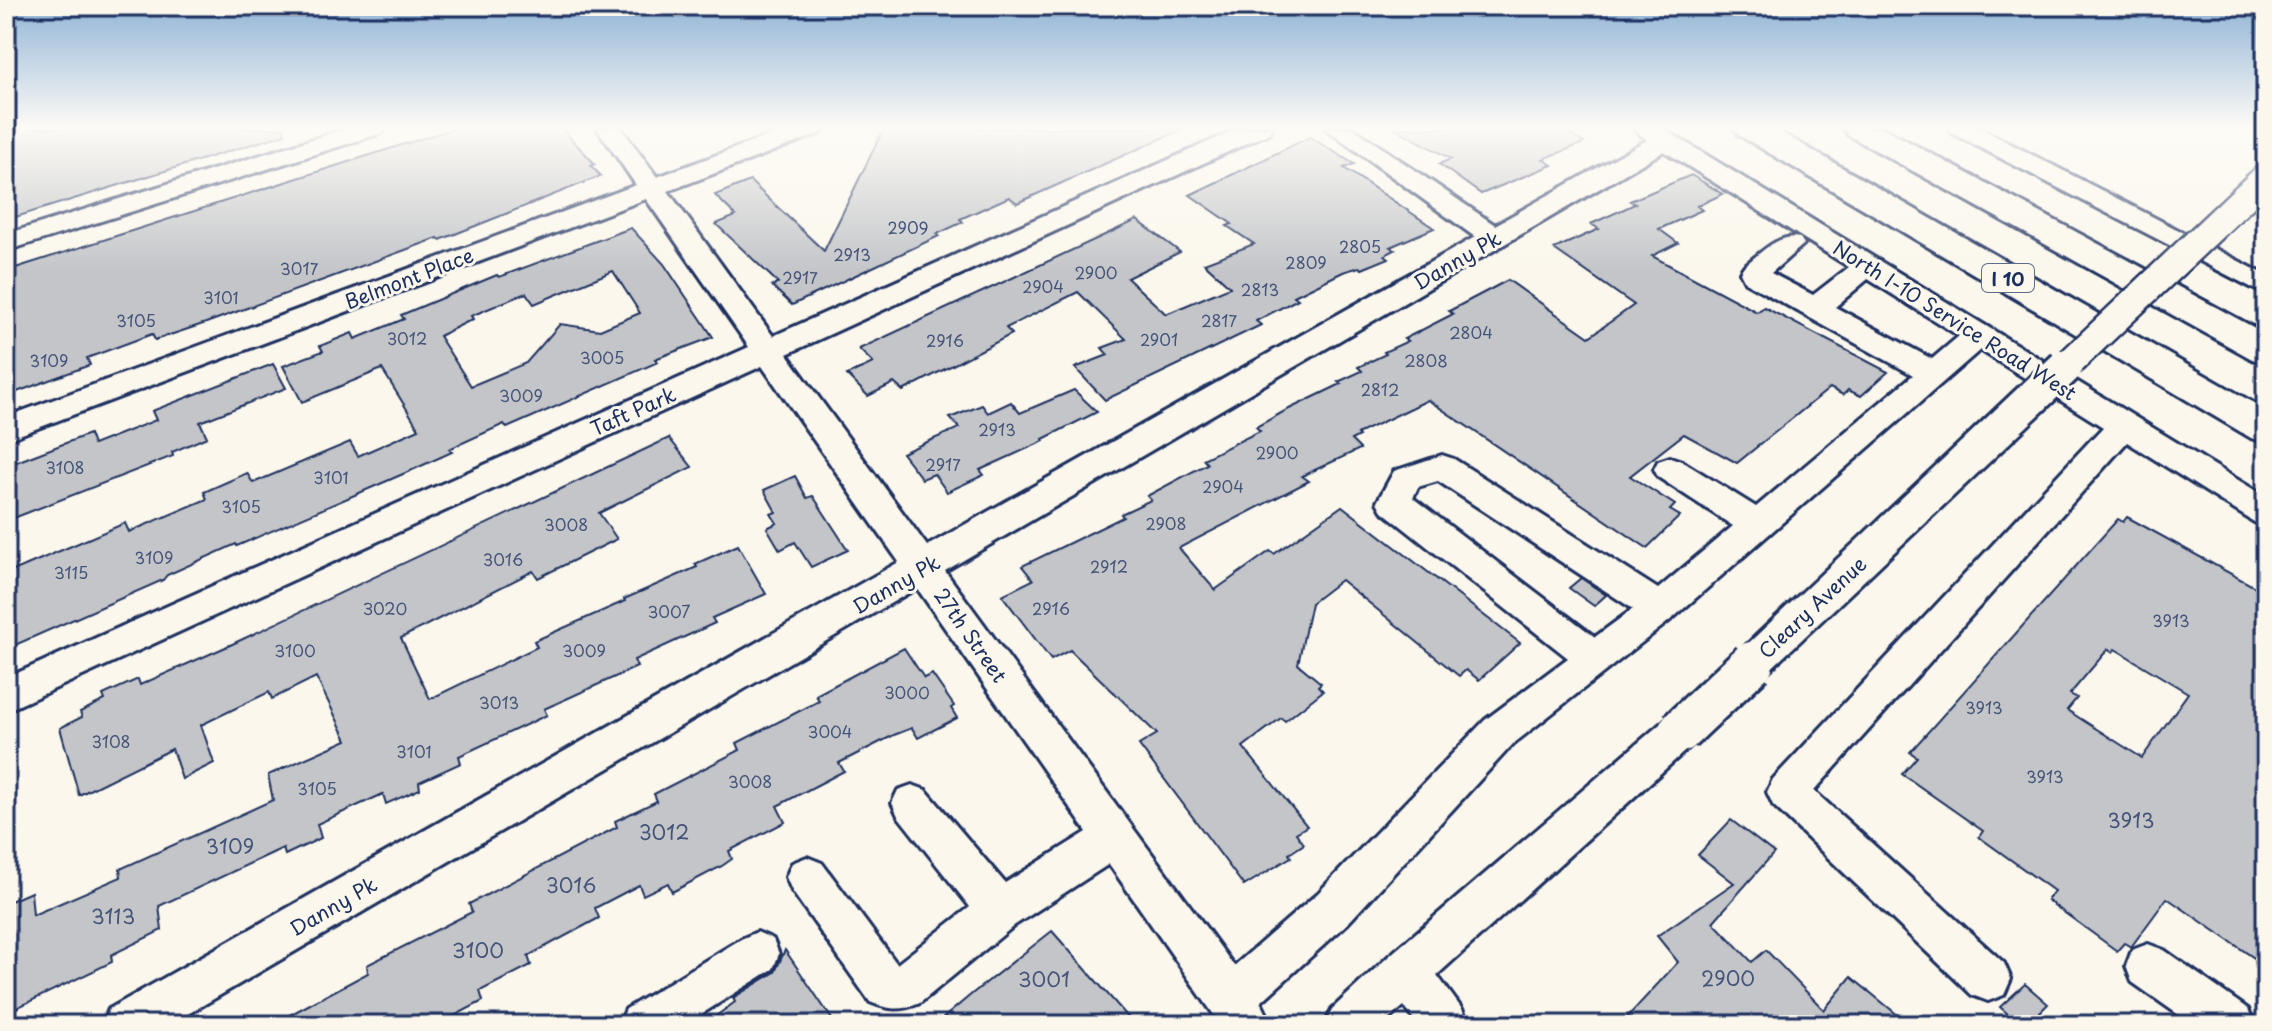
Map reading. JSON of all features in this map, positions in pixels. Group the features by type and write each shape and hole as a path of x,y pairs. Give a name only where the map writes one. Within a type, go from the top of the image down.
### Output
{"highway":[{"name":"I 10","path":"1833,176 2266,428"},
{"path":"1947,176 2266,350"}],"street":[{"path":"6,243 219,176"},
{"name":"27th Street","path":"645,176 1240,1012"},
{"name":"Belmont Place","path":"6,429 682,176"},
{"name":"Taft Park","path":"6,695 1154,176"},
{"path":"1406,176 1495,238"},
{"name":"Danny Pk","path":"125,1025 1495,238 1590,176"},
{"name":"North I-10 Service Road West","path":"1722,176 1867,266 1956,355 2124,425 2266,513"},
{"path":"2066,176 2121,201 2262,278"},
{"name":"Cleary Avenue","path":"1348,1025 1680,731 2266,177"},
{"path":"1790,244 1754,272 1755,276 1815,308 1956,355"},
{"path":"1815,308 1867,266"},
{"path":"1240,1012 1499,732 1660,608 1956,355"},
{"path":"1988,979 1787,792 2124,425"},
{"path":"1595,658 1394,502 1406,479 1442,467 1660,608"},
{"path":"1670,469 1758,525"},
{"path":"912,803 1000,910"},
{"path":"807,877 886,986 904,987 1000,910 1115,837"},
{"path":"642,1025 757,954"},
{"path":"2148,966 2232,1025"},
{"path":"1406,971 1446,1025"}],"building":[{"path":"6,176 148,176 6,220"},
{"path":"304,176 601,176 440,240 438,238 206,323 155,340 152,334 87,358 90,365 6,396 6,271"},
{"path":"861,176 1077,176 1017,203 1009,197 960,219 963,222 937,234 939,236 792,305 772,286 778,283 716,224 736,216 715,195 750,181 824,251"},
{"path":"1229,176 1356,176 1434,228 1390,247 1395,250 1385,255 1389,258 1362,269 1359,267 1343,272 1294,296 1298,299 1256,321 1261,325 1105,400 1075,368 1108,355 1102,348 1126,339 1078,292 1006,328 1012,334 903,391 894,383 868,396 847,375 873,363 859,349 1137,220 1180,252 1127,278 1166,314 1230,287 1204,263 1254,244 1227,226 1232,224 1190,195"},
{"path":"1456,176 1525,176 1481,194"},
{"path":"1688,176 1723,194 1697,206 1702,210 1659,229 1678,243 1652,256 1757,312 1764,307 1888,372 1861,396 1848,390 1843,395 1830,388 1737,463 1684,434 1630,476 1675,505 1670,510 1680,516 1647,548 1428,400 1357,434 1359,436 1351,440 1360,449 1302,476 1309,481 1179,548 1215,590 1270,551 1274,554 1342,506 1520,643 1479,680 1466,670 1459,676 1341,580 1311,603 1298,664 1321,683 1318,686 1323,691 1285,721 1281,718 1243,747 1307,826 1296,833 1304,844 1289,854 1291,857 1244,886 1139,745 1157,734 1070,650 1051,660 1002,595 1033,580 1022,566 1123,517 1121,514 1151,500 1147,496 1207,464 1203,459 1260,431 1256,427 1285,411 1341,384 1338,382 1362,371 1358,367 1386,354 1384,352 1408,341 1404,339 1453,314 1449,311 1508,280 1589,337 1634,305 1554,249 1599,229 1591,224 1635,204 1630,201"},
{"path":"631,228 664,264 713,337 655,359 658,362 507,428 504,424 410,471 236,544 167,575 163,580 6,649 6,574 125,523 129,532 207,499 204,492 247,473 253,483 350,442 358,456 419,429 382,369 302,402 283,366 323,351 320,346 352,333 355,339 404,319 401,315 497,275 499,277","holes":["613,271 640,313 600,330 560,324 526,363 471,386 439,336 473,319 471,316 526,293 534,304"]},
{"path":"273,364 286,388 200,422 207,437 172,452 173,456 6,521 6,466 89,434 93,445 156,420 152,411"},
{"path":"1074,390 1097,412 1044,441 980,470 984,475 947,492 934,474 922,479 902,453 959,428 950,418 982,405 988,413 1011,402 1020,413"},
{"path":"669,438 692,467 599,513 617,539 538,578 533,571 401,638 430,699 537,647 534,641 625,601 738,545 766,594 712,618 715,623 634,660 637,667 544,709 547,715 459,756 461,763 419,782 420,789 386,804 383,794 317,824 321,838 285,855 283,848 159,906 162,930 111,955 112,962 6,1013 6,903 31,892 33,915 121,877 120,869 273,800 268,775 347,740 316,677 272,699 269,692 201,725 214,763 182,779 172,749 79,795 60,728 82,717 80,712 105,700 103,695 138,679 140,685 228,646"},
{"path":"795,476 807,498 813,496 848,550 811,567 795,542 780,550 767,528 777,523 771,514 776,512 764,490"},
{"path":"2127,517 2266,593 2266,966 2167,898 2131,947 2124,943 2117,951 2047,900 2054,891 1979,837 1983,831 1902,774 1917,757 1910,752 2118,519 2123,522","holes":["2108,649 2113,652 2115,649 2188,693 2142,758 2067,710 2077,698 2070,694"]},
{"path":"1581,578 1606,595 1594,606 1569,588"},
{"path":"904,648 924,678 932,674 954,706 951,708 957,718 918,738 912,728 839,763 844,771 777,806 785,822 729,851 732,859 722,866 672,892 668,883 643,895 639,885 595,908 599,918 528,956 531,965 480,991 483,1001 437,1025 271,1025 368,973 367,965 472,912 469,904 617,827 615,821 657,801 654,794 740,750 737,743 819,701 816,695"},
{"path":"1731,820 1774,853 1713,922 1752,962 1766,950 1824,1010 1851,977 1910,1025 1620,1025 1678,962 1657,936 1734,883 1698,855"},
{"path":"1052,931 1135,1025 935,1025 973,993"},
{"path":"785,950 836,1025 704,1025 735,1002 733,998 775,972"},
{"path":"2025,984 2048,1004 2027,1025 2020,1025 2000,1007"}]}
